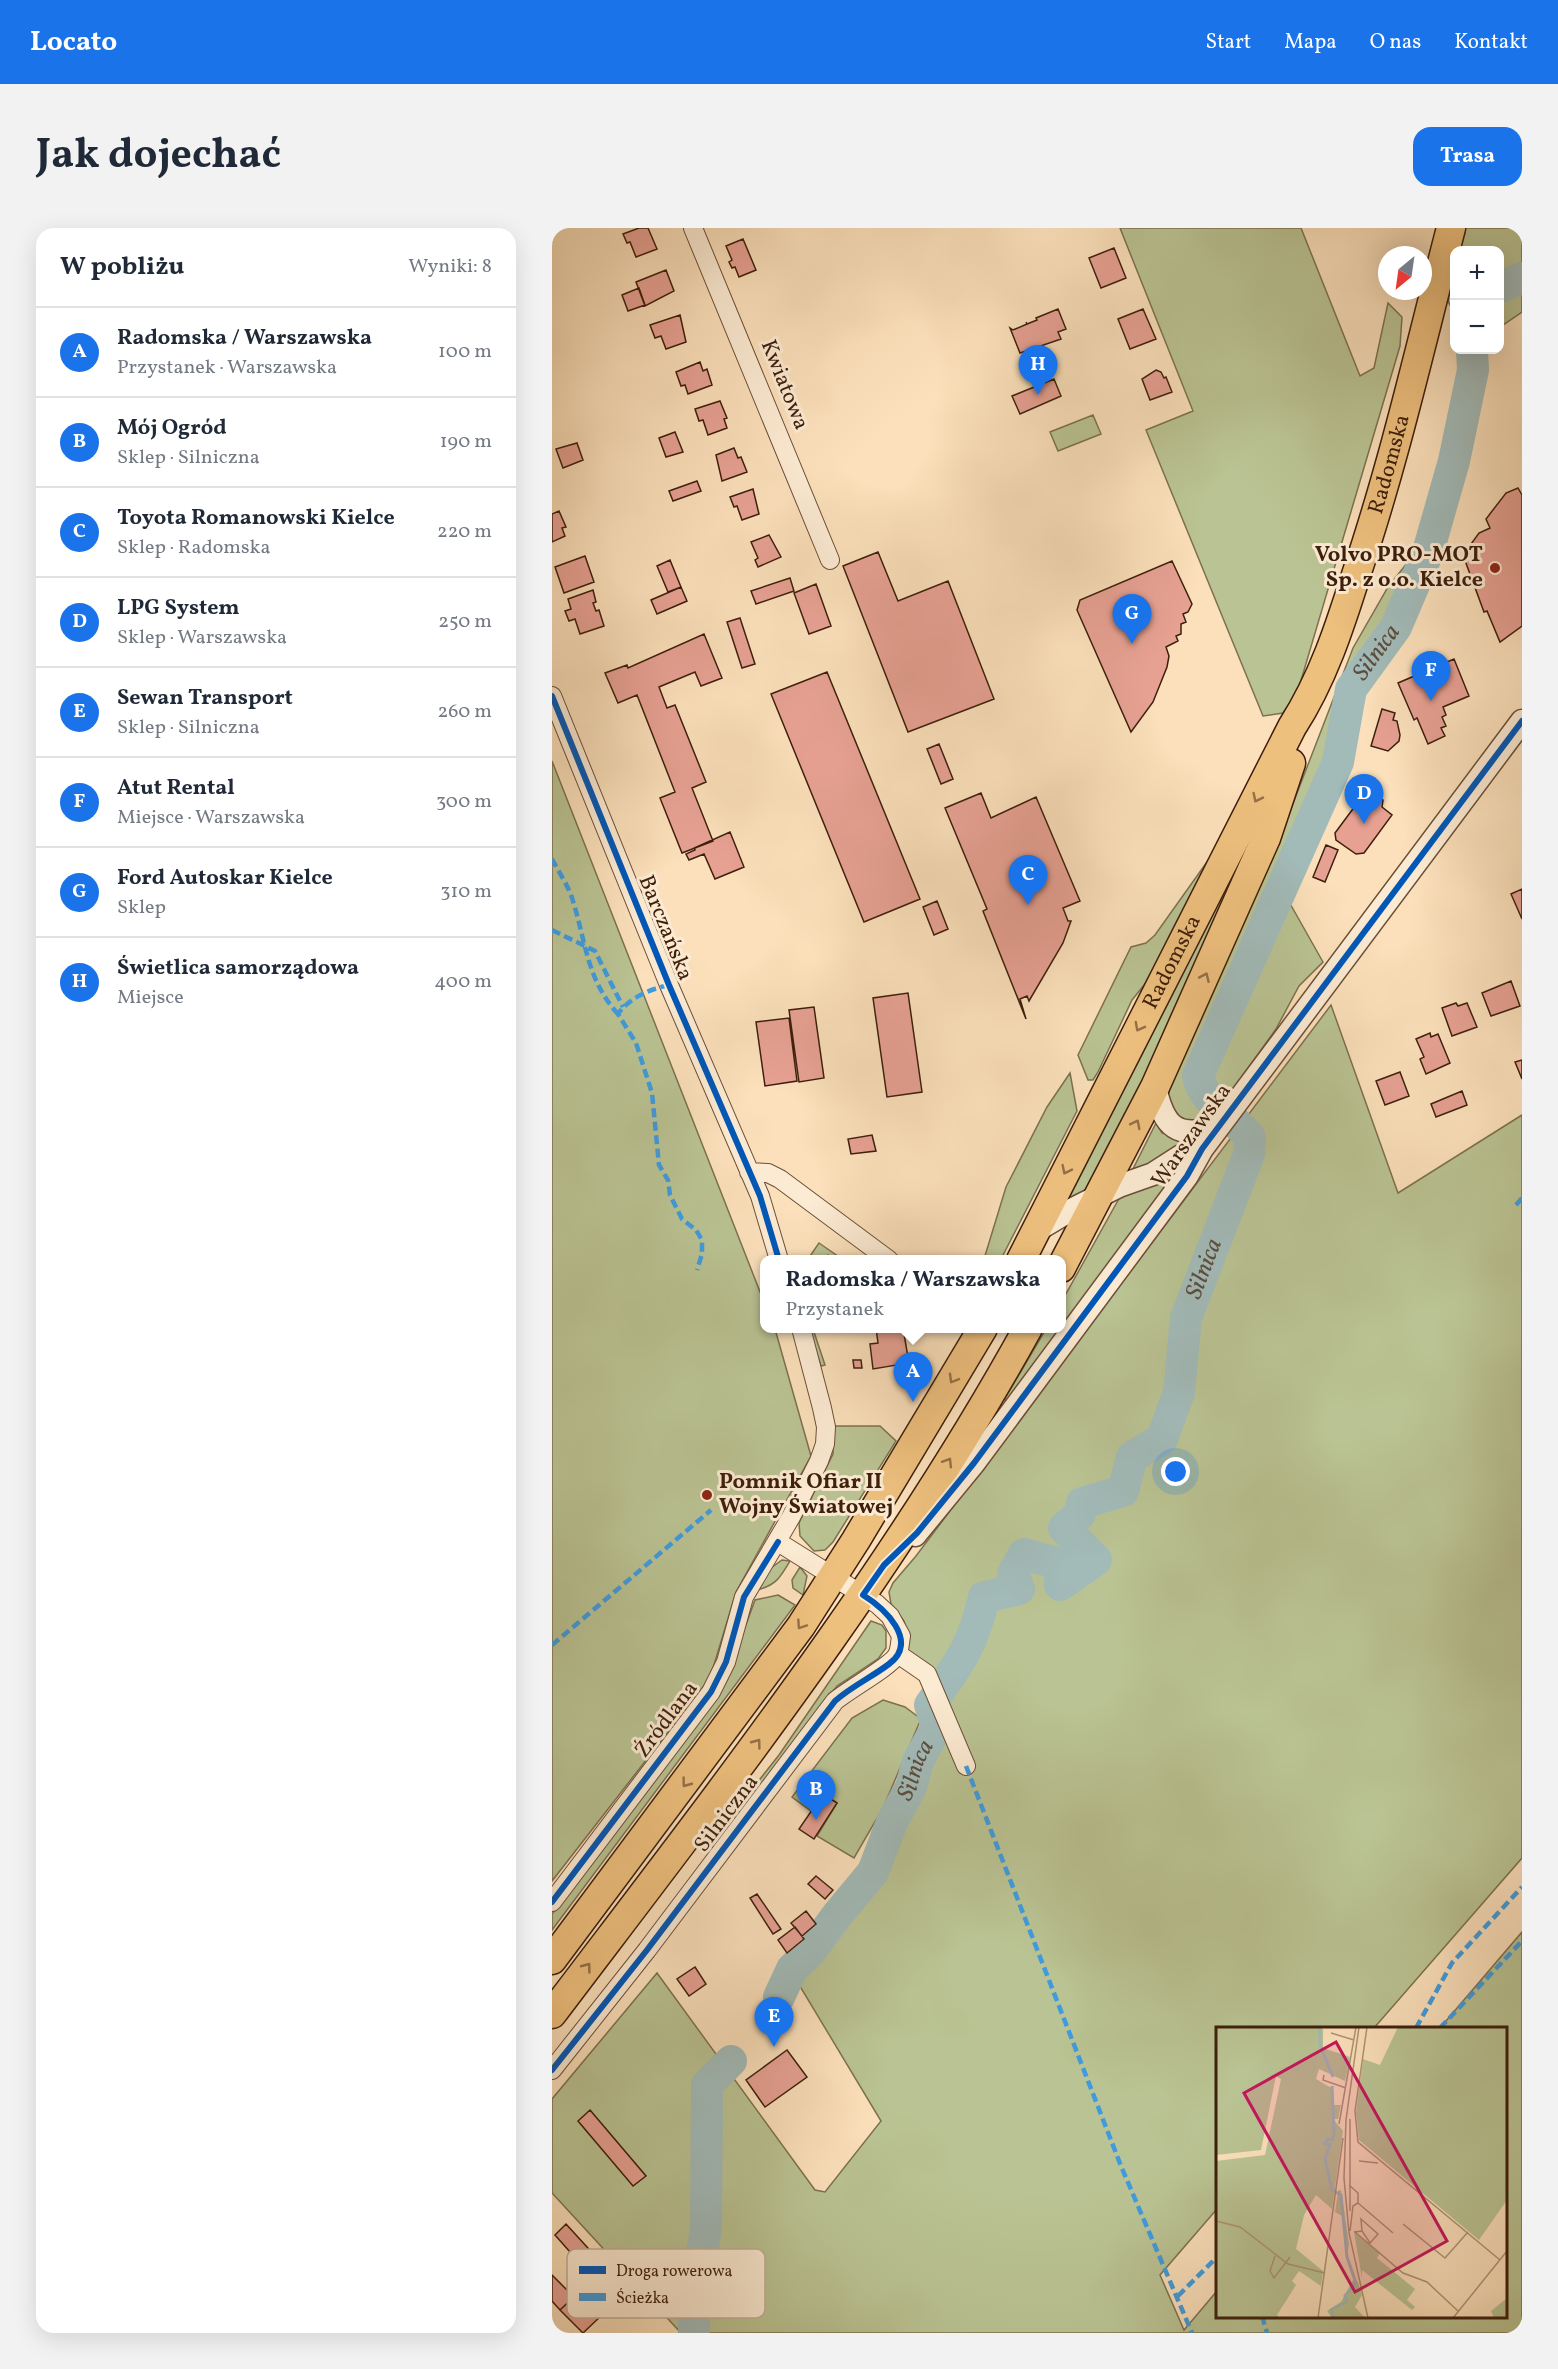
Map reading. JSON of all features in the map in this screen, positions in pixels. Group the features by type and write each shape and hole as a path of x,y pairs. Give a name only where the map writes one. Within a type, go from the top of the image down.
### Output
{"main road":[{"name":"Radomska","path":"1155,1087 1266,838 1287,773 1305,732 1313,695 1341,622 1371,531 1408,401 1451,228"},
{"name":"Radomska","path":"1037,1230 1091,1118 1238,837 1287,737 1313,695"},
{"name":"Warszawska","path":"1066,1260 1155,1087"},
{"path":"1024,1255 1037,1230"},
{"path":"552,1960 749,1699 833,1576 980,1333"},
{"path":"552,2014 794,1693 884,1565 1026,1333"}],"street":[{"name":"Kwiatowa","path":"693,228 830,560"},
{"name":"Barczańska","path":"552,696 648,936 760,1196 778,1255"},
{"name":"Warszawska","path":"884,1565 917,1533 974,1463 1187,1176 1218,1127 1522,721"},
{"name":"Warszawska","path":"1155,1087 1159,1108 1166,1122 1174,1128 1200,1133 1218,1127"},
{"name":"Warszawska","path":"1037,1230 1100,1196 1153,1174 1182,1156 1202,1149"},
{"path":"748,1172 768,1173 780,1179 881,1255"},
{"name":"Źródlana","path":"552,1902 711,1692 732,1644 744,1597 778,1542 819,1461 826,1427 815,1376 802,1333"},
{"path":"778,1542 863,1595 890,1616 901,1636 898,1654 927,1674 966,1766"},
{"name":"Silniczna","path":"552,2070 640,1960 835,1701 850,1688 889,1664 898,1654"}],"green space":[{"path":"1120,228 1301,228 1360,376 1374,368 1388,303 1402,317 1400,346 1297,694 1283,713 1263,716 1146,430 1193,411"},
{"path":"1463,228 1522,228 1522,312 1504,324 1504,246 1456,246"},
{"path":"1093,415 1101,434 1058,451 1050,432"},
{"path":"1424,555 1421,574 1407,611 1386,656 1366,684 1351,725 1344,767 1288,900 1323,962 1299,986 1276,1029 1230,1093 1226,1094 1206,1120 1192,1123 1173,1113 1168,1094 1172,1083 1282,832 1353,648 1388,587 1412,557"},
{"path":"552,761 760,1292 760,1333 776,1333 811,1456 736,1592 710,1678 552,1881"},
{"path":"1224,838 1149,979 1132,1000 1098,1072 1093,1080 1088,1080 1078,1055 1131,947 1146,943 1155,935"},
{"path":"1239,856 1242,857 1148,1071 1091,1185 1082,1194 1066,1201"},
{"path":"1331,1005 1398,1193 1522,1115 1522,1858 1375,2027 1216,2027 1216,2210 1160,2275 1184,2330 1216,2292 1216,2318 1507,2318 1507,2027 1441,2027 1522,1932 1522,2333 681,2333 667,2318 765,2318 765,2249 604,2249 552,2193 552,2099 657,1973 815,2190 825,2192 881,2121 789,1968 833,1911 864,1860 928,1716 940,1707 907,1656 908,1635 904,1621 891,1604 889,1592 893,1583 916,1556"},
{"path":"1070,1073 1077,1111 1003,1255 985,1255 1006,1187 1047,1107"},
{"path":"1156,1123 1162,1133 1186,1142 1175,1152 1131,1173"},
{"path":"1180,1168 1066,1323 1066,1294 1121,1195"},
{"path":"819,1243 836,1255 828,1255 811,1255"},
{"path":"810,1333 814,1333 825,1365 821,1366"},
{"path":"1044,1333 1058,1333 1009,1399 1004,1400"},
{"path":"834,1426 880,1426 896,1441 833,1542 825,1550 814,1551 800,1536 799,1523 833,1454"},
{"path":"782,1560 790,1561 780,1576 769,1586 757,1590 768,1570"},
{"path":"800,1567 807,1576 803,1595 793,1588 792,1580"},
{"path":"778,1595 795,1605 552,1930 552,1914 725,1682 755,1600"},
{"path":"871,1621 882,1625 886,1631 886,1648 878,1659 837,1686 723,1835 719,1831 779,1755"},
{"path":"883,1700 905,1707 921,1719 883,1808 854,1858 817,1836 837,1803 823,1794 811,1811 792,1797 852,1718"}],"building":[{"path":"639,228 648,228 657,249 636,257 630,242 627,243 623,234"},
{"path":"743,239 756,270 739,277 735,267 732,268 729,262 732,260 726,246"},
{"path":"1114,248 1126,278 1101,288 1089,258"},
{"path":"666,270 674,291 645,306 636,282"},
{"path":"639,288 645,305 628,311 622,295"},
{"path":"1058,309 1066,329 1058,332 1061,339 1020,353 1010,328 1013,330 1037,320 1036,318"},
{"path":"1143,309 1156,339 1130,349 1118,319"},
{"path":"680,315 686,342 666,349 661,336 655,338 650,325"},
{"path":"700,362 703,371 707,369 712,385 688,394 685,385 681,386 676,372"},
{"path":"1156,370 1161,372 1164,378 1166,377 1172,392 1150,400 1142,379"},
{"path":"1054,379 1061,396 1020,414 1012,396"},
{"path":"720,401 727,418 724,419 727,428 708,435 703,420 699,421 695,409"},
{"path":"675,432 683,452 666,457 659,438"},
{"path":"577,443 583,460 563,468 556,449"},
{"path":"734,448 738,458 741,457 747,472 722,481 716,455"},
{"path":"697,481 701,491 673,501 669,491"},
{"name":"Volvo PRO-MOT Sp. z o.o. Kielce","path":"1518,488 1522,495 1522,626 1500,642 1487,611 1484,612 1463,555 1479,533 1490,528 1486,519 1506,493"},
{"path":"753,489 759,514 742,520 737,506 734,507 730,497"},
{"path":"559,511 566,527 562,528 565,536 552,542 552,514"},
{"path":"769,535 781,557 758,567 755,560 758,558 751,542"},
{"path":"878,552 898,601 948,581 994,699 908,732 843,566"},
{"path":"585,556 594,582 564,593 555,567"},
{"path":"670,560 681,587 668,592 657,566"},
{"path":"1172,561 1192,604 1188,612 1183,614 1186,622 1181,624 1181,634 1176,636 1178,641 1166,647 1169,656 1167,667 1153,702 1131,732 1077,610 1080,600"},
{"path":"790,578 794,591 756,604 751,591"},
{"path":"816,584 831,626 809,634 794,593"},
{"path":"681,587 687,601 657,614 651,600"},
{"path":"593,590 596,602 593,603 596,611 599,610 604,626 580,634 575,619 569,621 565,611 571,609 568,599"},
{"path":"740,618 755,664 742,668 727,622"},
{"path":"704,634 722,678 701,686 695,672 659,687 667,708 675,705 706,782 692,788 713,841 682,853 660,798 675,792 637,695 618,703 605,673 627,665 628,668"},
{"path":"1454,659 1469,696 1443,707 1446,715 1442,717 1446,726 1441,728 1445,736 1428,744 1417,718 1414,720 1398,683"},
{"path":"827,672 920,899 864,922 771,694"},
{"path":"1382,709 1395,713 1393,720 1397,721 1400,735 1399,741 1388,751 1371,746"},
{"path":"939,744 953,779 941,784 927,749"},
{"path":"1370,791 1383,800 1382,807 1392,815 1364,853 1356,854 1336,840 1335,833 1364,794 1367,796"},
{"path":"981,793 991,818 1036,797 1080,901 1063,908 1068,921 1071,921 1063,943 1029,1001 1027,996 1020,999 1026,1019 983,911 987,909 945,808"},
{"path":"730,832 744,867 715,879 704,854 689,860 686,854 695,850 694,848"},
{"path":"1326,845 1338,850 1325,882 1313,877"},
{"path":"1522,889 1522,919 1511,894"},
{"path":"937,901 948,929 934,935 923,907"},
{"path":"1511,981 1520,1006 1491,1016 1482,993"},
{"path":"908,993 922,1092 887,1097 873,998"},
{"path":"1456,1003 1458,1006 1467,1003 1477,1027 1452,1036 1442,1008"},
{"path":"814,1007 824,1078 799,1082 789,1010"},
{"path":"789,1018 797,1081 765,1086 756,1022"},
{"path":"1430,1033 1431,1037 1438,1034 1450,1063 1426,1074 1420,1059 1424,1057 1416,1039"},
{"path":"1522,1060 1522,1079 1515,1062"},
{"path":"1400,1072 1409,1096 1385,1105 1376,1081"},
{"path":"1462,1091 1467,1105 1436,1117 1431,1104"},
{"path":"872,1135 876,1151 851,1154 848,1139"},
{"path":"877,1333 904,1333 909,1363 873,1369 870,1344 878,1343"},
{"path":"853,1360 861,1360 862,1368 854,1368"},
{"path":"755,1784 758,1786 750,1797 747,1794"},
{"path":"823,1794 837,1803 814,1839 799,1829"},
{"path":"816,1876 833,1890 825,1899 808,1884"},
{"path":"757,1894 781,1929 773,1934 750,1898"},
{"path":"806,1911 816,1924 802,1936 791,1923"},
{"path":"795,1927 804,1939 787,1953 778,1940"},
{"path":"695,1967 706,1984 689,1996 677,1979"},
{"path":"787,2050 807,2077 765,2107 746,2080"},
{"path":"590,2110 646,2176 633,2186 578,2121"},
{"path":"566,2224 589,2249 567,2249 555,2235"},
{"path":"552,2275 567,2290 567,2304 560,2310 552,2301"},
{"path":"567,2303 567,2317 560,2310"},
{"path":"568,2318 599,2318 583,2333"}],"waterway":[{"name":"Silnica","path":"1504,285 1522,278"},
{"name":"Silnica","path":"779,1997 792,1969 810,1952 873,1872 892,1822 911,1787 918,1761 937,1727 930,1705 963,1654 975,1629 984,1597 1019,1589 1013,1574 1024,1554 1060,1564 1060,1585 1096,1560 1064,1528 1080,1514 1082,1503 1123,1491 1132,1457 1162,1439 1179,1392 1186,1318 1249,1154 1250,1138 1206,1095 1198,1076 1338,762 1351,689 1396,627 1428,552 1454,461 1473,370 1472,354"},
{"name":"Silnica","path":"703,2249 706,2230 707,2085 731,2061"},
{"name":"Silnica","path":"694,2318 694,2333"}],"marked path":[{"path":"552,859 571,896 594,974 600,988 618,1014"},
{"path":"552,930 595,951 623,1007"},
{"path":"669,985 640,995 618,1014 636,1043 652,1093 659,1165 668,1180 670,1195 682,1219 696,1230 702,1240 702,1254 697,1270"},
{"path":"1516,1205 1522,1198"},
{"path":"552,1645 711,1510"},
{"path":"966,1766 1121,2166 1192,2333"},
{"path":"1417,2027 1452,1963 1522,1887"},
{"path":"1441,2027 1522,1941"},
{"path":"1178,2296 1216,2258"},
{"path":"1263,2318 1267,2333"}],"cycle path":[{"path":"552,696 669,985 760,1196 778,1255"},
{"path":"552,2070 647,1950 835,1701 889,1664 898,1655 901,1645 900,1635 895,1626 889,1616 863,1595 884,1565 917,1533 974,1463 1187,1176 1202,1149 1522,721"},
{"path":"552,1902 711,1692 726,1662 744,1597 778,1542"}],"place":[{"name":"Świetlica samorządowa","path":"1038,395"},
{"name":"Volvo PRO-MOT Sp. z o.o. Kielce","path":"1495,568"},
{"name":"Ford Autoskar Kielce","path":"1132,644"},
{"name":"Atut Rental","path":"1431,701"},
{"name":"LPG System","path":"1364,824"},
{"name":"Toyota Romanowski Kielce","path":"1028,905"},
{"name":"Radomska / Warszawska","path":"913,1402"},
{"name":"Pomnik Ofiar II Wojny Światowej","path":"707,1495"},
{"name":"Mój Ogród","path":"816,1820"},
{"name":"Sewan Transport","path":"774,2047"}]}
